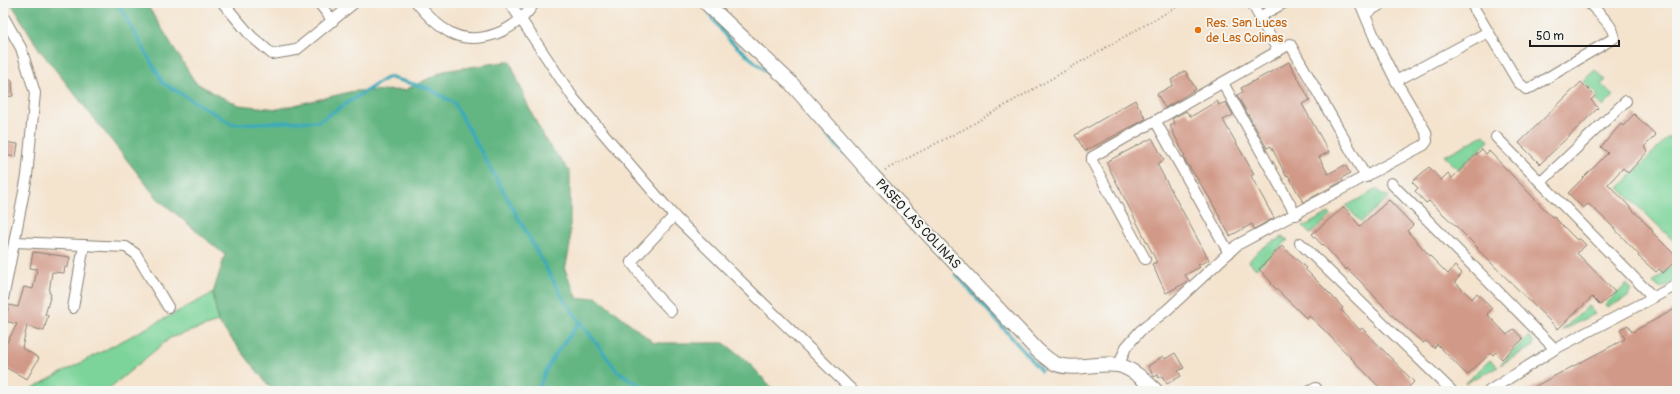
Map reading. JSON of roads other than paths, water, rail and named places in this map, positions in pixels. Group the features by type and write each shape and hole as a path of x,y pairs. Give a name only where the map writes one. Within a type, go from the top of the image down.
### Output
{"street":[{"path":"223,3 251,36 272,54 296,50 354,3"},
{"path":"319,3 333,21"},
{"path":"417,3 428,16 449,32 470,38 495,34 522,20 534,3"},
{"path":"510,3 574,99 674,216 853,391"},
{"name":"PASEO LAS COLINAS","path":"706,3 790,82 873,176 1038,351 1055,363 1069,367 1102,364 1119,366 1133,373 1156,391"},
{"path":"1252,3 1278,51"},
{"path":"1259,17 1284,3"},
{"path":"1119,366 1126,347 1140,331 1167,310 1237,245 1366,177 1424,145 1427,141 1426,132 1396,81 1376,41 1360,3"},
{"path":"1365,14 1383,3"},
{"path":"1471,3 1518,82 1526,89 1532,87 1614,38 1611,28 1589,3"},
{"path":"3,16 21,48 36,93 27,176 3,299"},
{"path":"1396,81 1488,32"},
{"path":"1145,259 1092,161 1092,157 1156,122 1290,44 1366,177"},
{"path":"1223,83 1296,215"},
{"path":"1541,182 1626,101"},
{"path":"1156,122 1229,253"},
{"path":"1496,137 1653,297"},
{"path":"1391,182 1555,349"},
{"path":"671,311 654,293 631,262 674,216"},
{"path":"15,242 126,247 136,254 168,307"},
{"path":"1300,243 1452,391"},
{"path":"73,308 84,245"},
{"path":"1489,391 1555,349 1677,285"}],"waterway":[{"path":"118,3 163,83 232,124 319,121 388,77 428,88 454,103 564,300 617,371 649,391"},
{"path":"710,15 729,40 786,88"},
{"path":"812,118 844,154"},
{"path":"956,274 1041,371"},
{"path":"539,391 541,382 550,363 580,322"}],"place":[{"name":"Res. San Lucas de Las Colinas","path":"1198,30"}]}
